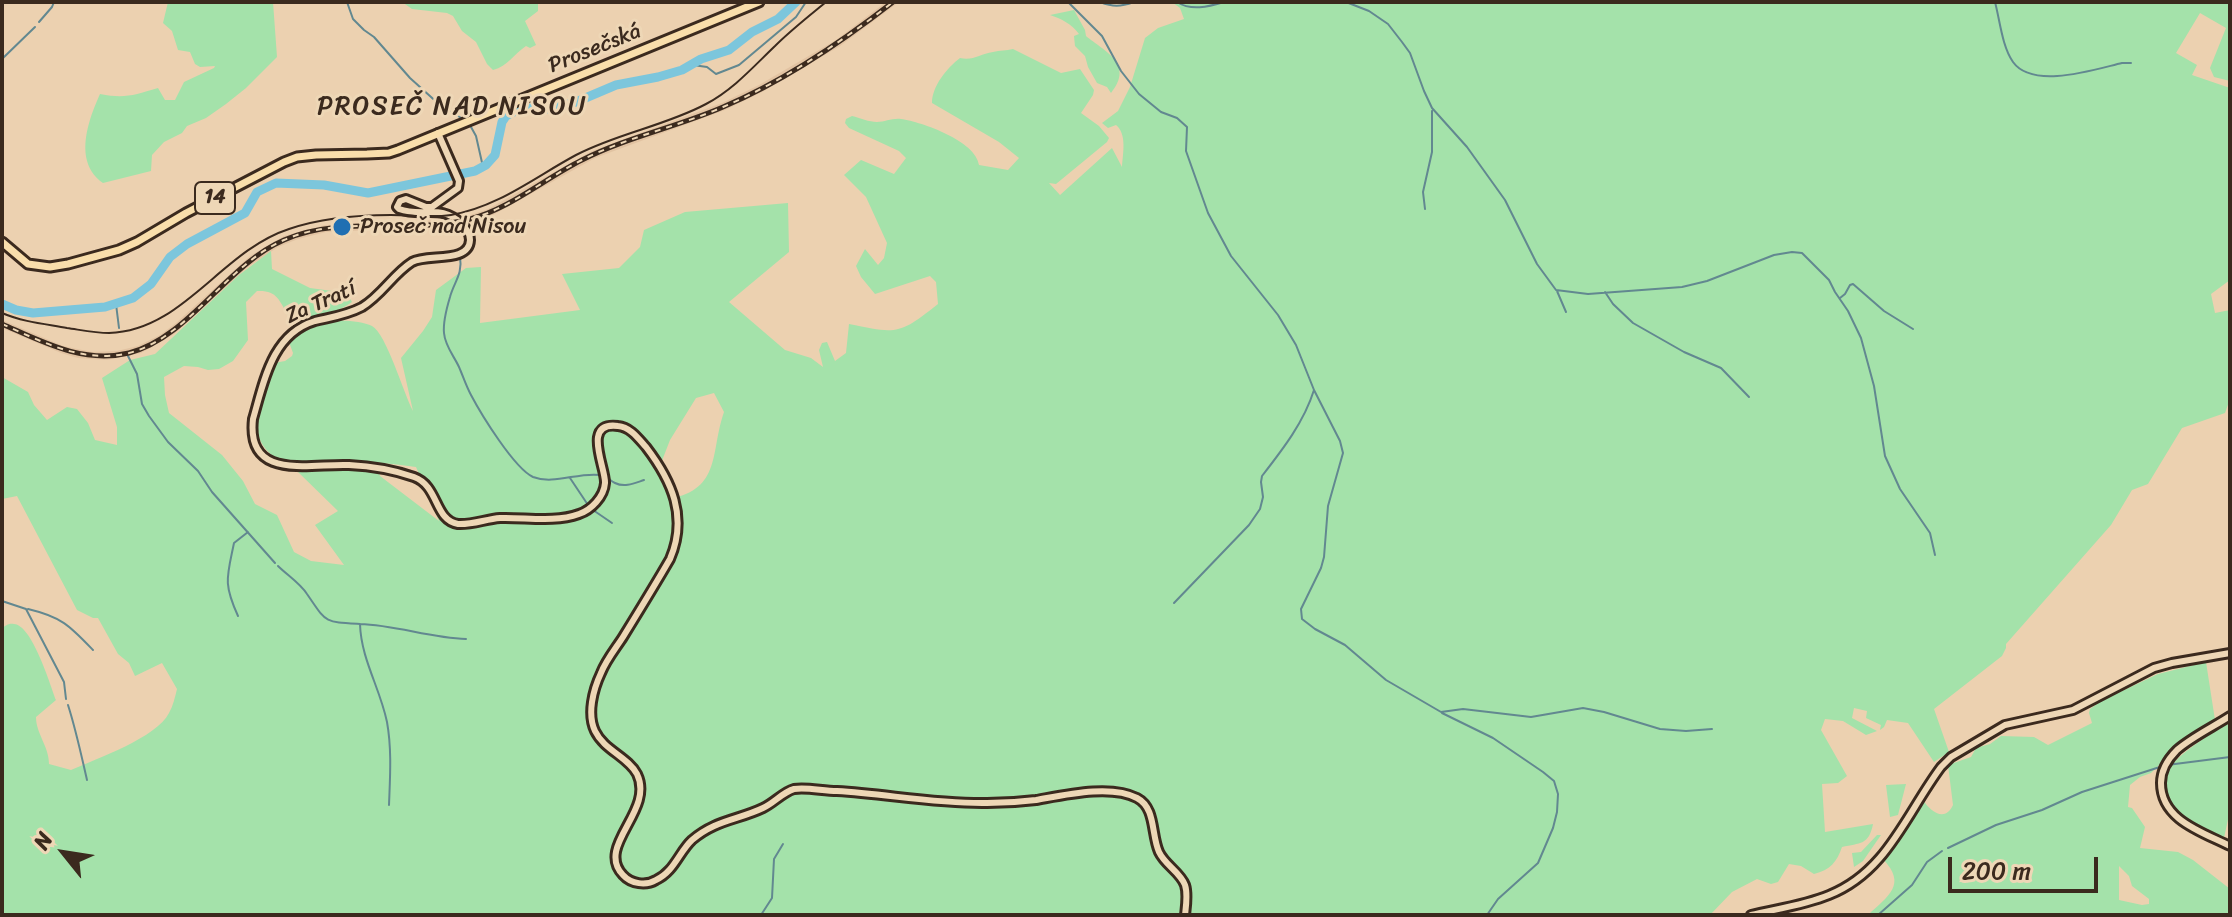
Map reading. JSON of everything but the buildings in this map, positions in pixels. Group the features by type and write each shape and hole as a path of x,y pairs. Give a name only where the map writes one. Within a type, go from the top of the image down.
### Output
{"main road":[{"name":"Prosečská","path":"2,242 34,266 68,264 119,250 297,157 389,153 759,2"}],"street":[{"name":"Za Tratí","path":"438,133 459,181 458,188 432,207 406,199 400,201 397,207 413,212 449,213 466,228 470,240 468,247 464,252 450,256 413,262 363,306 342,316 315,321 290,335 274,354 253,419 256,446 274,463 289,467 365,466 416,478 430,489 443,515 452,522 462,524 500,518 548,518 579,514 595,504 603,492 605,482 596,443 600,432 609,425 621,426 638,437 664,472 674,496 677,518 670,559 601,673 591,713 601,740 635,771 639,780 640,802 623,833 616,855 621,873 630,881 647,883 660,878 687,845 713,826 762,809 790,790 872,793 984,803 1076,793 1122,793 1146,805 1158,850 1184,882 1185,915"},
{"path":"1751,915 1829,895 1864,875 1879,861 1941,767 1951,757 2005,725 2073,710 2154,668 2230,653"},
{"path":"2230,716 2178,750 2166,764 2160,778 2165,803 2172,814 2230,846"}],"shaded area":[{"path":"886,2 899,2 840,46 762,92 725,110 595,158 491,216 446,227 326,232 278,247 248,267 174,334 141,353 107,360 78,358 2,328 2,320 63,346 92,352 138,346 176,323 250,256 284,236 325,225 445,220 488,209 592,151 722,103 759,85 836,40"}],"green space":[{"path":"168,2 273,2 277,57 226,104 164,142 152,155 151,171 103,183 88,164 86,153 88,128 100,94 129,96 158,88 165,100 175,100 184,82 215,66 200,67 195,64 190,52 178,50 172,31 163,23"},
{"path":"402,2 538,2 538,11 525,21 536,45 526,46 507,63 493,70 476,42 462,31 453,16 412,9"},
{"path":"1172,2 2230,2 2230,81 2214,77 2210,68 2226,28 2200,13 2176,53 2197,65 2192,75 2230,88 2230,280 2211,294 2215,313 2230,310 2230,399 2225,413 2182,428 2148,484 2132,490 2111,525 2006,644 2002,656 1934,709 1949,752 1934,762 1908,723 1887,720 1880,730 1881,725 1866,718 1867,711 1854,708 1852,718 1877,731 1866,735 1843,721 1825,719 1821,730 1847,776 1838,783 1822,784 1825,832 1873,824 1869,836 1863,842 1842,847 1832,865 1820,872 1814,874 1801,866 1789,864 1778,882 1771,884 1757,879 1732,892 1710,915 2,915 2,628 14,624 27,634 40,656 56,700 36,717 49,764 71,770 139,739 162,722 177,689 162,663 135,676 129,663 118,654 98,618 77,610 17,496 2,499 2,377 28,392 47,420 67,407 77,409 88,423 95,440 117,445 117,427 102,378 130,360 155,354 239,275 271,251 272,269 310,288 347,293 352,302 330,313 296,316 288,315 273,294 257,291 246,302 248,340 233,361 219,369 184,366 164,377 169,413 222,455 243,481 255,504 277,515 294,552 311,561 344,565 315,525 338,511 298,472 349,467 379,473 439,521 416,467 356,461 291,464 270,454 263,445 257,430 263,396 274,363 292,356 289,342 299,333 334,321 353,321 372,326 389,351 413,411 401,358 432,317 436,290 466,268 481,267 480,323 580,310 562,274 619,268 640,247 644,230 685,212 788,203 789,252 729,302 785,350 811,358 823,367 819,350 822,343 827,342 835,361 846,353 849,324 897,329 914,322 938,304 936,282 930,276 875,294 861,277 856,266 865,249 878,265 884,258 887,243 866,197 844,175 861,160 894,174 906,158 899,151 849,128 846,119 852,116 877,122 901,119 922,124 959,141 976,156 979,165 1008,170 1019,158 999,142 932,103 941,78 960,58 1013,49 1061,73 1080,69 1094,90 1081,113 1109,138 1056,184 1049,183 1060,195 1112,148 1122,167 1122,133 1116,125 1108,128 1102,123 1118,111 1130,87 1145,38 1158,28 1184,19 1180,8","holes":["714,393 724,412 706,478 686,494 669,499 658,471 670,440 696,398"]},
{"path":"1074,10 1086,36 1108,53 1118,66 1118,83 1111,93 1107,87 1097,83 1085,56 1075,46 1074,36 1079,34 1069,24 1050,15"},
{"path":"2206,662 2215,720 2181,743 2151,773 2130,785 2128,807 2132,808 2145,827 2140,848 2178,852 2193,860 2230,889 2230,915 1868,915 1888,895 1894,883 1894,876 1883,859 1923,800 1933,811 1942,814 1953,805 1948,765 1971,757 1976,748 1990,744 2001,736 2034,737 2048,745 2092,723 2090,709 2101,701 2158,674","holes":["2119,866 2129,876 2132,886 2149,899 2149,904 2119,900"]},
{"path":"2230,723 2230,810 2224,838 2179,813 2168,796 2166,782 2170,768 2181,756"},
{"path":"1906,784 1898,815 1890,817 1886,785"},
{"path":"1877,835 1881,835 1863,861 1854,867 1852,853 1861,852"}],"waterway":[{"path":"39,22 54,2"},
{"path":"347,2 353,19 374,37 410,78 441,106 471,127 483,167"},
{"path":"2,304 33,313 105,307 133,298 151,284 170,257 187,244 245,213 257,192 276,183 324,185 368,193 475,171 495,155 502,122 513,112 530,108 542,110 576,102 616,85 682,70 701,59 729,50 752,32 778,19 796,2"},
{"path":"693,65 707,67 716,74 739,65 796,17 806,2"},
{"path":"1068,2 1102,36 1121,71 1139,94 1187,127 1186,151 1208,213 1231,256 1278,315 1296,345 1340,441 1343,453 1328,506 1324,557 1301,609 1302,619 1345,645 1386,680 1441,712 1463,709 1531,717 1583,708 1660,729 1712,729"},
{"path":"1100,2 1117,6 1134,2"},
{"path":"1177,2 1194,7 1224,2"},
{"path":"1346,2 1369,11 1388,24 1402,42 1410,53 1432,108 1467,147 1505,200 1537,264 1556,290 1588,294 1682,287 1707,281 1774,255 1802,253 1829,280 1861,338 1874,386 1885,456 1900,489 1930,533 1935,555"},
{"path":"1995,2 2006,49 2022,70 2035,75 2065,75 2131,63"},
{"path":"2,59 35,27"},
{"path":"1425,209 1423,192 1432,152 1432,111"},
{"path":"460,257 459,273 446,315 445,338 476,404 517,463 525,472 541,479 600,475 622,485 644,480"},
{"path":"1840,298 1853,284 1884,311 1913,329"},
{"path":"1557,291 1566,312"},
{"path":"1605,292 1633,323 1684,352 1721,368 1749,397"},
{"path":"116,304 119,328"},
{"path":"128,356 137,374 142,404 149,416 168,442 198,471 212,492 275,563"},
{"path":"1174,603 1249,525 1260,509 1262,476 1299,424 1314,390"},
{"path":"570,478 588,505"},
{"path":"593,510 612,523"},
{"path":"238,616 228,587 228,572 234,543 248,532"},
{"path":"278,566 301,586 327,619 360,624 367,661 387,722 389,805"},
{"path":"2,601 26,609 64,682 66,699"},
{"path":"28,609 65,624 93,650"},
{"path":"360,624 466,639"},
{"path":"68,705 87,780"},
{"path":"1442,713 1493,738 1543,772 1554,781 1558,794 1553,828 1538,863 1498,899 1487,915"},
{"path":"2167,765 2230,757"},
{"path":"1948,848 1996,825 2042,810 2082,792 2163,766"},
{"path":"761,915 772,898 774,859 783,844"},
{"path":"1878,915 1912,885 1927,862 1942,851"}],"tram line":[{"path":"2,313 18,319 93,332 135,329 181,305 243,254 289,229 353,217 451,215 485,205 592,147 690,112 716,98 826,2"}],"railway":[{"path":"2,324 48,344 79,353 96,356 129,353 151,345 171,332 244,266 284,240 329,228 447,223 485,214 599,152 706,114 767,86 833,46 893,2"}],"place":[{"name":"Proseč nad Nisou","path":"342,227"}],"district":[{"name":"PROSEČ NAD NISOU","path":"452,107"}]}
